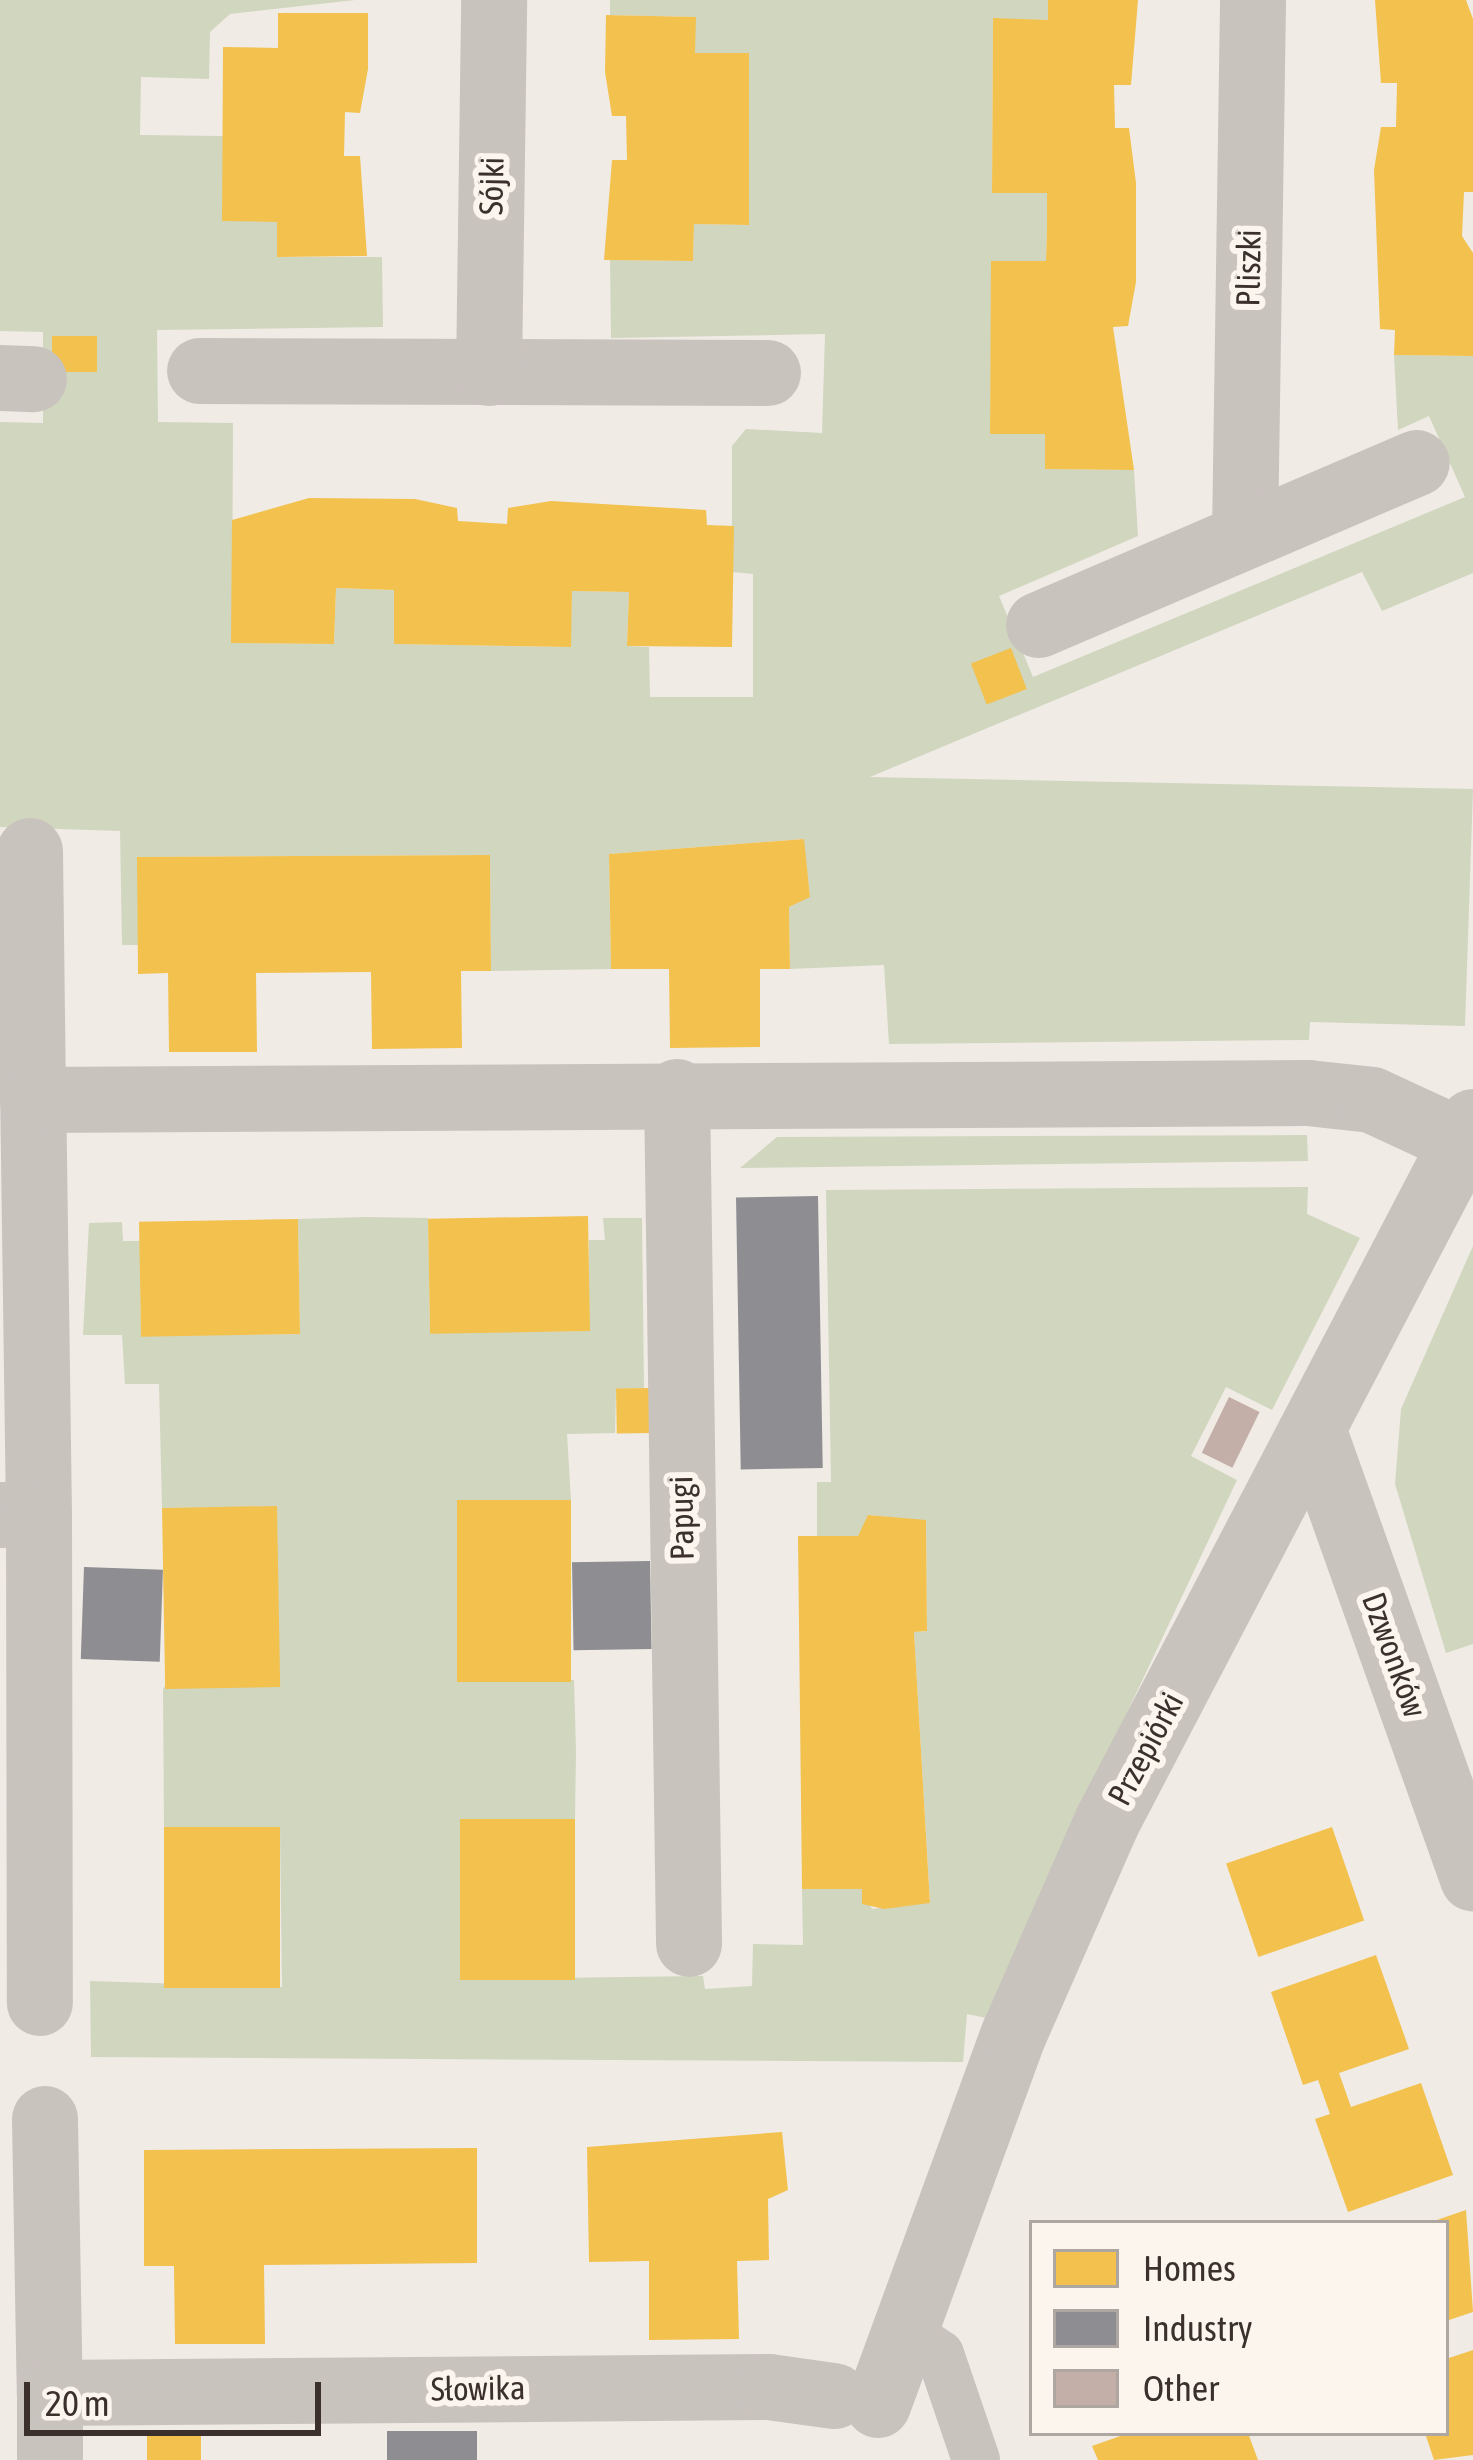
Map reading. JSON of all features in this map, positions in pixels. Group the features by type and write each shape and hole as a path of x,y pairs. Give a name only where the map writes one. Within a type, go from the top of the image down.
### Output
{"street":[{"name":"Sójki","path":"489,373 494,0"},
{"name":"Pliszki","path":"1245,536 1253,0"},
{"path":"200,371 768,374"},
{"path":"1039,625 1417,463"},
{"path":"30,850 33,1100 20,1515 40,2003"},
{"path":"33,1100 676,1092 1326,1094 1372,1100 1468,1132"},
{"name":"Papugi","path":"676,1092 688,1944"},
{"name":"Przepiórki","path":"856,2400 908,2332 1014,2034 1107,1822 1468,1132"},
{"name":"Dzwonków","path":"1314,1432 1473,1879"},
{"path":"45,2119 50,2460"},
{"name":"Słowika","path":"50,2393 769,2387 856,2400"}],"lane":[{"path":"908,2332 940,2354 976,2460"}],"green space":[{"path":"0,0 355,0 230,14 210,32 209,79 141,77 140,135 223,136 277,222 278,257 382,257 383,327 157,330 158,422 233,423 232,643 334,644 336,588 394,590 394,644 570,647 572,591 629,592 627,646 649,647 650,697 753,697 753,574 732,572 732,446 746,429 822,433 825,334 611,338 610,260 693,261 694,224 749,225 749,54 695,53 695,17 610,15 610,0 1048,0 1048,20 993,19 992,192 1047,193 1047,228 1046,261 992,261 990,433 1045,434 1045,469 1134,470 1138,536 999,596 1033,677 1465,497 1429,416 1398,430 1394,355 1473,356 1473,573 1382,611 1362,572 870,777 1473,789 1465,1026 1310,1022 1309,1040 889,1044 884,965 790,969 789,907 810,896 803,839 609,854 611,969 491,971 490,855 138,857 138,945 122,945 120,831 0,827 0,422 43,423 43,332 0,331"},
{"path":"1307,1135 1308,1161 740,1168 777,1137"},
{"path":"1308,1187 1307,1214 1360,1238 1272,1410 1226,1387 1191,1456 1237,1480 1037,1903 996,2020 967,2014 963,2062 91,2057 90,1981 282,1987 280,1828 164,1827 163,1689 277,1507 162,1508 159,1384 125,1384 122,1335 83,1335 89,1223 122,1222 123,1241 140,1241 141,1336 300,1334 298,1219 365,1217 428,1218 430,1333 589,1331 589,1240 605,1240 603,1218 642,1218 644,1388 616,1389 615,1433 567,1434 571,1500 457,1501 459,1681 574,1680 576,1751 575,1820 460,1820 460,1979 703,1976 705,1989 752,1986 753,1944 803,1945 802,1889 862,1889 872,1909 930,1902 914,1632 927,1631 926,1521 869,1515 858,1536 817,1536 817,1482 831,1482 826,1190"},
{"path":"1473,1246 1473,1644 1446,1653 1395,1484 1401,1409"}],"building: Homes":[{"path":"1048,0 1138,0 1131,85 1114,85 1115,128 1129,128 1136,183 1136,282 1128,326 1113,327 1134,470 1045,469 1045,434 990,434 991,261 1046,261 1047,228 1047,193 992,193 993,18 1048,20"},
{"path":"1375,0 1466,0 1473,19 1473,192 1464,192 1462,236 1473,253 1473,356 1394,355 1395,330 1380,329 1374,170 1381,127 1396,127 1397,83 1381,83"},
{"path":"278,13 368,13 368,69 360,113 345,112 344,156 360,156 367,256 277,257 277,222 222,221 223,47 278,48"},
{"path":"606,15 696,17 695,53 749,53 749,225 694,224 693,261 604,260 612,160 627,160 626,116 612,116 605,72"},
{"path":"52,336 97,336 97,372 52,372"},
{"path":"309,498 415,499 457,508 458,521 507,524 508,508 551,501 706,510 707,525 734,526 732,647 627,646 629,592 572,591 571,647 394,644 394,590 336,588 334,644 231,643 232,520"},
{"path":"1011,648 1027,689 987,704 971,663"},
{"path":"804,839 810,897 789,907 790,969 760,969 760,1047 670,1048 669,969 611,969 609,854"},
{"path":"490,855 491,971 461,971 462,1048 372,1049 371,972 256,973 257,1052 169,1052 168,973 138,974 137,857"},
{"path":"588,1216 590,1331 430,1334 428,1219"},
{"path":"298,1219 300,1334 141,1337 139,1222"},
{"path":"650,1388 651,1433 617,1434 616,1389"},
{"path":"457,1500 571,1500 571,1682 457,1682"},
{"path":"277,1506 280,1687 165,1689 162,1508"},
{"path":"868,1515 926,1520 927,1631 914,1632 930,1903 884,1909 862,1904 862,1889 802,1889 798,1536 858,1536"},
{"path":"460,1819 575,1819 575,1980 460,1980"},
{"path":"164,1827 280,1827 280,1988 164,1988"},
{"path":"1332,1827 1364,1921 1258,1957 1226,1863"},
{"path":"1376,1955 1409,2049 1339,2073 1351,2107 1421,2083 1453,2175 1348,2212 1315,2119 1330,2114 1318,2080 1303,2085 1271,1992"},
{"path":"782,2132 788,2190 768,2199 769,2260 737,2261 739,2339 649,2340 649,2261 589,2262 587,2147"},
{"path":"477,2148 477,2263 264,2265 265,2344 175,2344 174,2266 144,2266 144,2150"},
{"path":"1466,2210 1473,2312 1449,2320 1449,2220 1437,2220"},
{"path":"1473,2350 1473,2455 1434,2460 1426,2436 1449,2436 1449,2358"},
{"path":"147,2431 201,2431 201,2460 147,2460"},
{"path":"1120,2436 1249,2436 1258,2460 1098,2460 1092,2446"}],"building: Industry":[{"path":"818,1196 823,1468 741,1469 736,1197"},
{"path":"650,1561 652,1649 574,1650 572,1562"},
{"path":"84,1567 163,1570 160,1662 81,1659"},
{"path":"387,2431 477,2431 477,2460 387,2460"}],"building: Other":[{"path":"1229,1397 1260,1412 1232,1468 1202,1453"}]}
